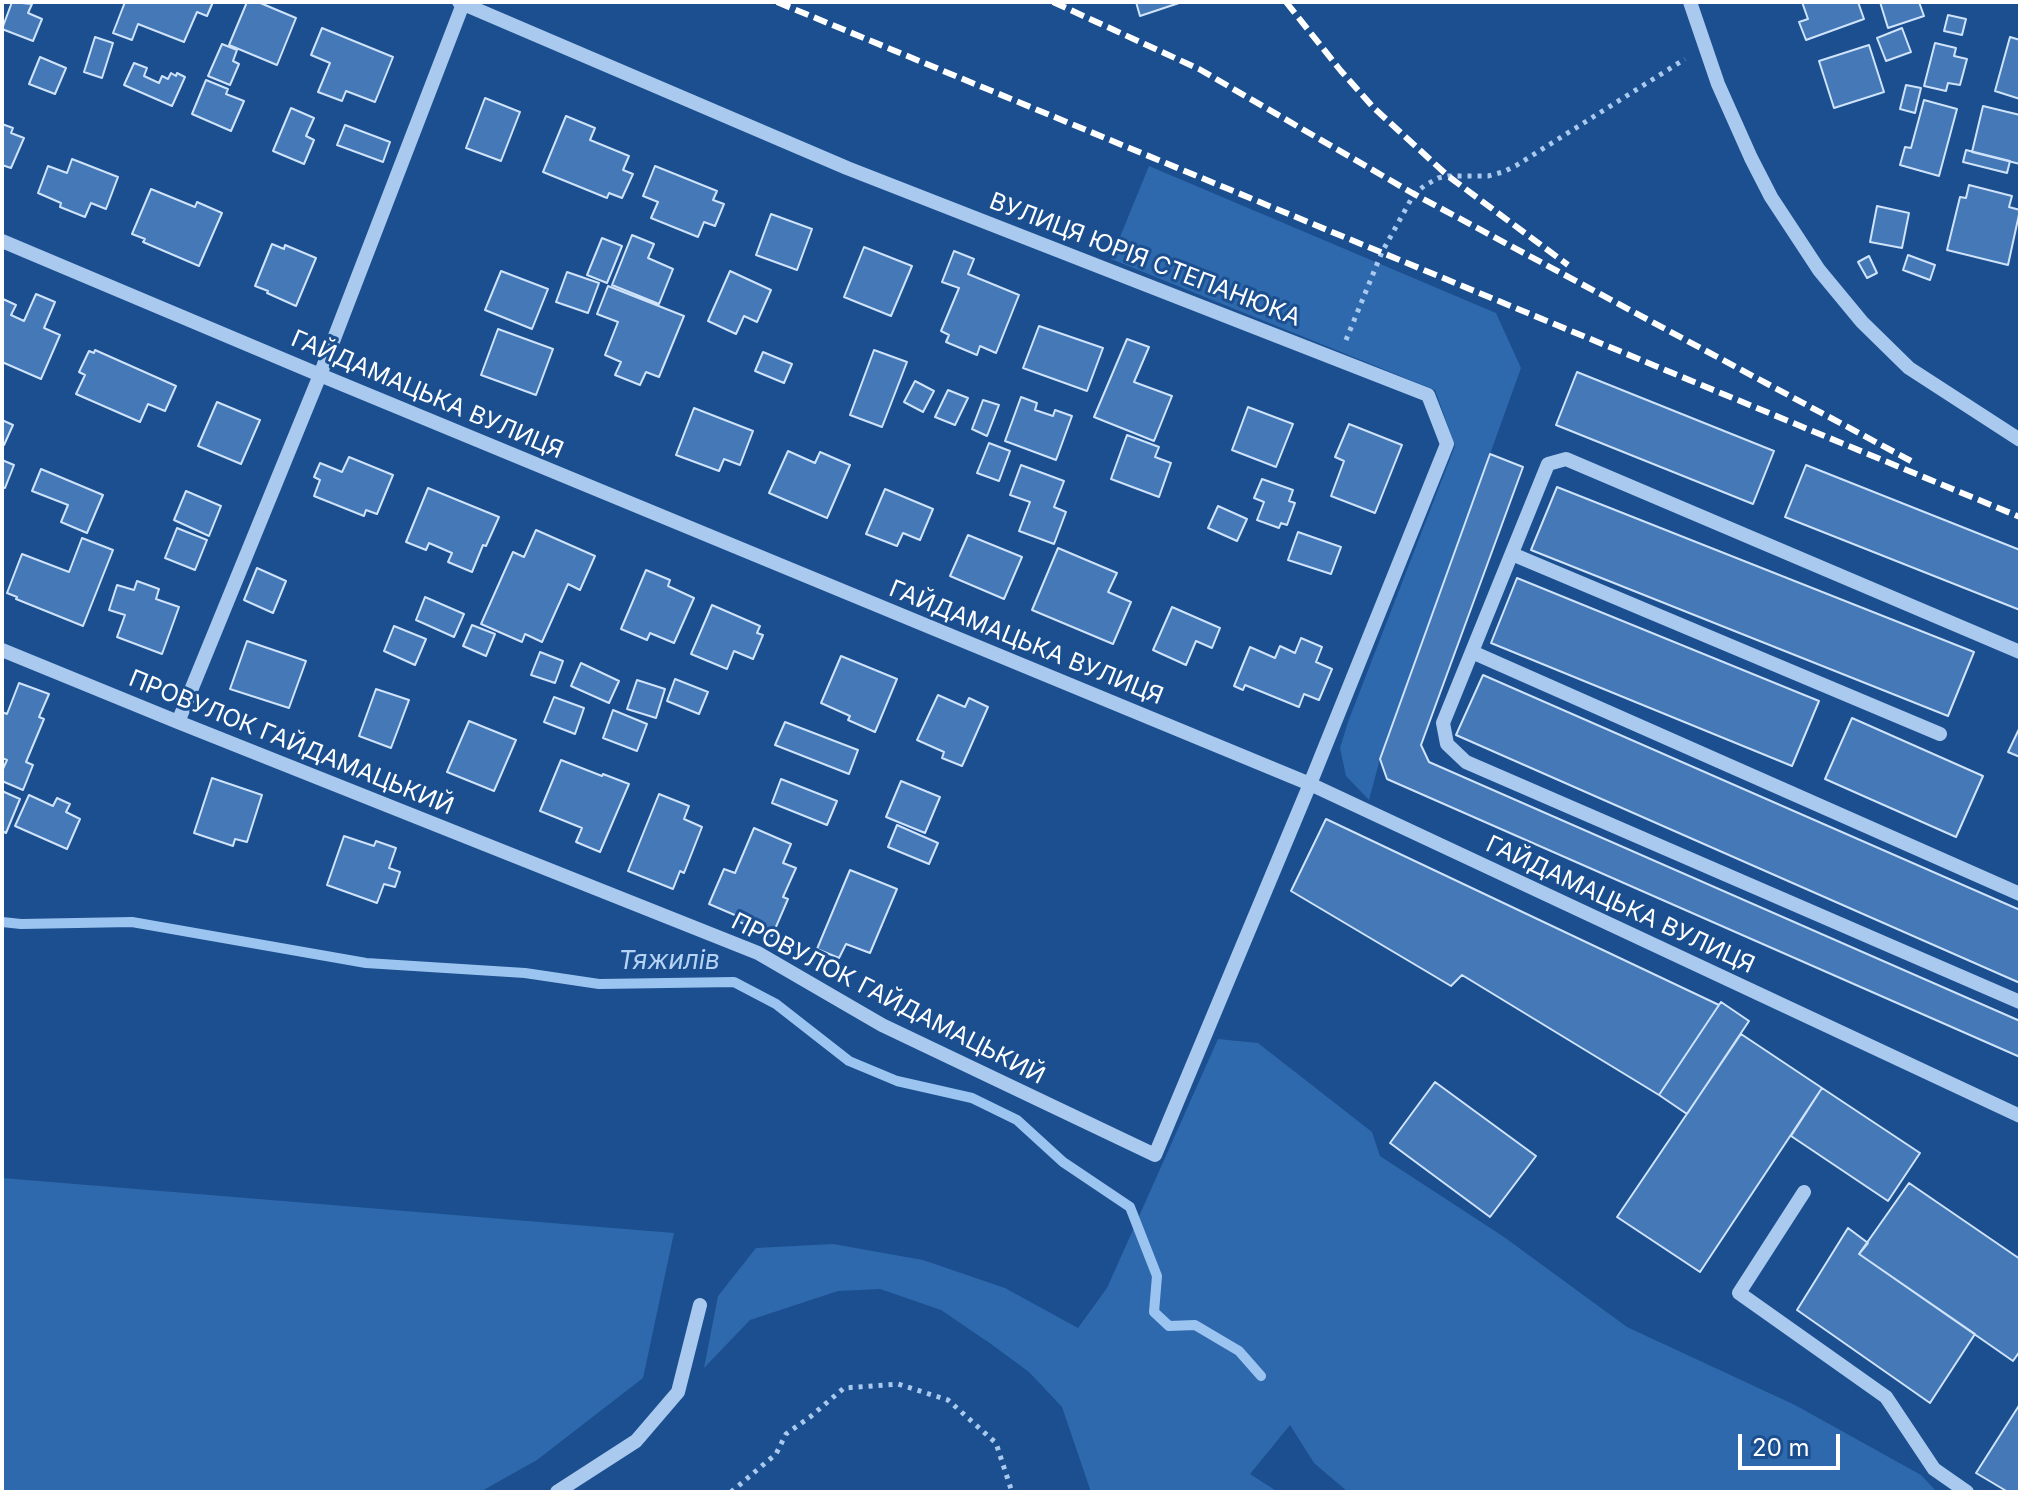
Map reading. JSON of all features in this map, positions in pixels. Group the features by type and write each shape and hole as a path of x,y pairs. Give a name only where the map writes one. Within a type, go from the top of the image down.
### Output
{"street":[{"path":"1690,2 1728,109 1751,158 1786,221 1819,270 1862,322 1909,368 2020,440"},
{"path":"178,722 320,375 461,3"},
{"name":"ВУЛИЦЯ ЮРІЯ СТЕПАНЮКА","path":"461,3 847,168 1428,395 1447,444 1310,784"},
{"name":"ГАЙДАМАЦЬКА ВУЛИЦЯ","path":"2,241 1310,784 2020,1116"},
{"path":"2020,652 1566,459 1548,464 1443,723 1447,744 1466,762 2020,1002"},
{"path":"1512,554 1940,734"},
{"name":"ПРОВУЛОК ГАЙДАМАЦЬКИЙ","path":"2,650 758,953 882,1025 1155,1155 1310,784"},
{"path":"1472,652 2020,894"},
{"path":"1804,1192 1739,1293 1886,1397 1934,1469 1967,1492"},
{"path":"557,1492 636,1441 678,1392 700,1305"}],"path":[{"path":"1338,359 1382,252 1414,194 1438,178 1488,176 1517,165 1704,47"},
{"path":"731,1492 776,1454 786,1434 844,1388 898,1384 948,1400 996,1443 1012,1492"}],"shaded area":[{"path":"1149,166 1496,313 1521,368 1380,759 1369,800 1346,776 1340,748 1455,446 1435,390 1111,259"},
{"path":"1218,1039 1258,1043 1372,1132 1380,1156 1504,1237 1627,1327 1795,1405 1921,1475 1937,1492 1348,1492 1314,1463 1290,1425 1250,1474 1278,1492 1091,1492 1062,1407 1029,1372 941,1310 880,1289 838,1291 750,1320 704,1368 718,1296 756,1248 833,1244 923,1260 1005,1288 1078,1328 1107,1288"},
{"path":"2,1178 674,1233 643,1378 537,1460 480,1492 2,1492"}],"building":[{"path":"12,2 32,4 28,13 42,19 33,41 2,29"},
{"path":"125,2 213,2 207,16 197,12 184,42 138,24 132,40 113,33"},
{"path":"247,2 258,2 296,18 277,65 229,45"},
{"path":"1136,2 1182,2 1140,16"},
{"path":"1802,2 1858,2 1864,19 1806,40 1799,22 1808,19"},
{"path":"1880,2 1919,2 1924,16 1888,28"},
{"path":"1948,15 1966,19 1962,35 1944,31"},
{"path":"322,28 393,57 375,102 346,91 342,101 318,92 330,63 311,55"},
{"path":"1902,28 1911,52 1886,61 1877,38"},
{"path":"95,37 113,43 102,78 84,72"},
{"path":"2010,37 2020,40 2020,99 1995,91"},
{"path":"1935,43 1956,48 1954,56 1967,59 1960,85 1948,83 1946,91 1924,86"},
{"path":"222,44 237,50 233,61 239,64 230,85 208,76"},
{"path":"1869,45 1884,92 1834,108 1819,61"},
{"path":"40,57 66,68 55,94 29,84"},
{"path":"134,63 147,68 144,76 159,83 162,76 168,79 171,73 185,77 172,106 124,85"},
{"path":"206,80 228,89 226,94 244,101 231,131 192,114"},
{"path":"1906,85 1921,88 1915,113 1900,109"},
{"path":"485,98 520,112 501,161 466,148"},
{"path":"1924,100 1957,109 1939,176 1900,165 1905,147 1911,148"},
{"path":"1983,106 2020,115 2020,164 1972,152"},
{"path":"291,108 314,118 306,136 314,140 304,164 273,151"},
{"path":"566,116 595,128 590,140 629,156 623,170 633,174 622,198 609,193 607,198 543,172"},
{"path":"2,124 13,128 11,133 24,138 11,168 2,165"},
{"path":"345,125 390,142 383,162 337,145"},
{"path":"1966,150 2010,161 2007,173 1963,162"},
{"path":"72,159 118,177 106,209 91,203 85,217 60,207 61,203 38,193 48,166 67,173"},
{"path":"655,166 717,191 713,200 724,204 715,226 704,222 698,237 651,218 658,202 643,196"},
{"path":"1969,185 2012,196 2009,207 2020,210 2008,265 1947,250 1960,197 1966,198"},
{"path":"151,189 195,207 197,202 222,213 199,266 143,242 145,239 132,234"},
{"path":"1877,206 1909,213 1902,248 1870,242"},
{"path":"771,214 812,229 797,270 756,255"},
{"path":"632,235 654,244 648,258 673,269 659,304 612,285"},
{"path":"602,238 622,246 607,283 587,275"},
{"path":"272,244 284,249 285,245 316,258 296,306 255,286"},
{"path":"864,247 912,266 891,316 844,297"},
{"path":"954,251 974,259 968,274 1019,295 996,353 980,346 977,355 946,342 949,335 941,331 959,288 942,282"},
{"path":"1908,255 1935,265 1930,280 1903,270"},
{"path":"1869,256 1877,273 1867,278 1858,262"},
{"path":"501,271 548,289 532,329 485,310"},
{"path":"730,271 771,290 757,322 744,316 736,334 708,321"},
{"path":"567,272 599,283 588,313 556,302"},
{"path":"608,286 684,316 659,377 646,372 640,385 615,375 621,362 605,355 618,322 597,314"},
{"path":"36,294 55,302 44,328 60,335 41,379 2,362 3,299 16,305 11,315 24,321"},
{"path":"1039,326 1103,348 1087,391 1023,368"},
{"path":"498,329 553,349 536,395 481,375"},
{"path":"1127,339 1149,347 1134,382 1172,396 1154,441 1094,417"},
{"path":"95,350 176,386 165,411 148,404 140,422 76,394 85,375 79,372 89,351 94,353"},
{"path":"874,350 907,362 882,427 850,415"},
{"path":"763,352 792,364 784,383 755,371"},
{"path":"1577,372 1774,451 1753,504 1556,425"},
{"path":"915,381 934,391 923,412 904,402"},
{"path":"948,390 968,398 955,425 935,417"},
{"path":"1021,397 1037,403 1035,410 1053,416 1055,410 1072,416 1056,460 1005,441"},
{"path":"983,400 999,405 987,436 972,429"},
{"path":"217,402 260,420 241,464 198,446"},
{"path":"1248,407 1293,424 1276,467 1232,450"},
{"path":"694,408 753,431 740,465 724,459 719,471 676,455"},
{"path":"2,420 13,425 4,445 2,444"},
{"path":"1349,424 1402,445 1375,513 1331,496 1344,461 1335,457"},
{"path":"1127,435 1159,447 1155,457 1171,463 1159,497 1111,479"},
{"path":"989,443 1010,451 999,481 977,473"},
{"path":"788,451 815,463 820,452 850,465 827,518 769,493"},
{"path":"1490,454 1523,467 1421,745 1429,762 2020,1021 2020,1057 1387,779 1380,759"},
{"path":"349,457 393,475 377,514 366,510 364,516 314,496 320,480 314,477 320,463 342,472"},
{"path":"2,460 14,465 5,488 2,487"},
{"path":"1021,465 1064,481 1054,507 1066,512 1054,544 1019,531 1030,502 1010,495"},
{"path":"1806,465 2020,550 2020,610 1785,517"},
{"path":"41,469 103,495 87,533 61,522 68,505 32,491"},
{"path":"1262,479 1293,490 1289,501 1295,503 1287,525 1281,523 1279,528 1257,520 1264,502 1254,498"},
{"path":"1557,487 1974,652 1948,716 1531,550"},
{"path":"428,488 499,517 472,572 448,562 452,553 429,543 426,550 406,542"},
{"path":"885,489 933,509 920,540 903,533 897,546 866,534"},
{"path":"186,491 221,506 209,536 174,520"},
{"path":"1218,506 1247,519 1237,541 1208,528"},
{"path":"177,528 207,540 195,570 165,558"},
{"path":"536,530 595,556 580,590 568,584 542,642 525,634 522,642 481,624 513,552 524,557"},
{"path":"1298,532 1341,547 1331,574 1288,560"},
{"path":"968,535 1022,557 1004,599 950,576"},
{"path":"82,538 113,550 83,626 7,593 22,554 69,572"},
{"path":"1058,548 1117,573 1108,592 1131,602 1113,644 1032,610"},
{"path":"257,568 286,581 273,613 244,600"},
{"path":"646,570 670,580 668,586 694,598 674,643 650,633 647,640 621,629"},
{"path":"1517,578 1819,701 1792,766 1491,643"},
{"path":"137,581 159,589 156,599 179,607 162,654 117,637 125,615 109,610 117,585 134,590"},
{"path":"425,597 464,614 454,637 416,620"},
{"path":"712,605 760,626 757,633 763,635 753,659 734,651 727,669 691,654"},
{"path":"1172,607 1220,628 1212,648 1196,641 1186,665 1153,650"},
{"path":"472,625 495,634 486,656 463,646"},
{"path":"394,626 426,639 415,665 384,651"},
{"path":"1301,638 1322,647 1316,662 1332,669 1319,700 1304,694 1299,707 1245,685 1243,690 1234,686 1250,647 1275,658 1280,646 1295,653"},
{"path":"247,641 306,661 289,708 230,689"},
{"path":"540,652 563,661 555,683 531,675"},
{"path":"841,656 897,679 875,732 821,703"},
{"path":"581,663 619,681 609,703 571,686"},
{"path":"1483,675 2020,910 2020,983 1456,735"},
{"path":"675,679 708,692 699,714 667,701"},
{"path":"637,680 665,689 656,718 627,709"},
{"path":"19,683 49,694 39,717 44,719 26,762 33,765 23,790 2,781 7,760 2,758 2,712 7,714"},
{"path":"376,689 409,700 391,748 359,736"},
{"path":"938,695 965,707 969,698 988,707 962,766 942,758 944,752 917,740"},
{"path":"554,697 584,708 575,734 544,722"},
{"path":"613,710 647,724 637,751 603,738"},
{"path":"1852,718 1983,776 1956,837 1825,779"},
{"path":"469,721 516,740 494,791 447,772"},
{"path":"785,722 858,750 849,774 775,745"},
{"path":"2020,727 2020,757 2008,752"},
{"path":"561,760 629,784 600,852 576,842 582,828 540,811"},
{"path":"212,778 262,795 247,842 235,839 233,846 194,833"},
{"path":"781,779 837,801 827,825 772,803"},
{"path":"901,781 940,797 925,833 886,817"},
{"path":"2,791 20,799 6,833 2,831"},
{"path":"659,794 689,806 684,819 702,827 684,873 680,871 673,889 628,871"},
{"path":"29,795 53,806 57,798 70,804 66,812 80,819 67,849 15,826"},
{"path":"1326,819 1719,1005 1659,1095 1462,975 1451,986 1291,891"},
{"path":"897,825 938,843 929,864 888,847"},
{"path":"754,828 791,844 783,863 796,868 783,897 788,899 772,936 735,920 737,916 709,904 724,869 735,873"},
{"path":"344,836 374,846 376,841 396,848 389,868 400,872 395,887 384,884 377,903 327,885"},
{"path":"850,870 897,889 870,953 846,944 839,958 817,949"},
{"path":"1721,1002 1749,1021 1687,1114 1659,1095"},
{"path":"1741,1034 1822,1088 1700,1272 1617,1217"},
{"path":"1435,1082 1536,1156 1490,1217 1390,1143"},
{"path":"1822,1088 1920,1153 1888,1201 1791,1136"},
{"path":"1909,1183 2020,1259 2020,1351 2013,1361 1859,1254"},
{"path":"1848,1228 1868,1243 1859,1254 1975,1334 1930,1403 1797,1310"},
{"path":"2020,1404 2020,1492 2008,1492 1976,1473"}],"waterway":[{"name":"Тяжилів","path":"2,922 132,922 366,963 525,973 599,984 734,982 776,1004 849,1061 897,1081 972,1098 1017,1120 1063,1162 1130,1207 1157,1276 1154,1312 1169,1326 1195,1325 1239,1351 1261,1376"}],"railway":[{"path":"777,2 2020,517"},
{"path":"1053,2 1199,69 1414,194 1911,461"},
{"path":"1286,2 1374,108 1448,176 1568,265"}]}
